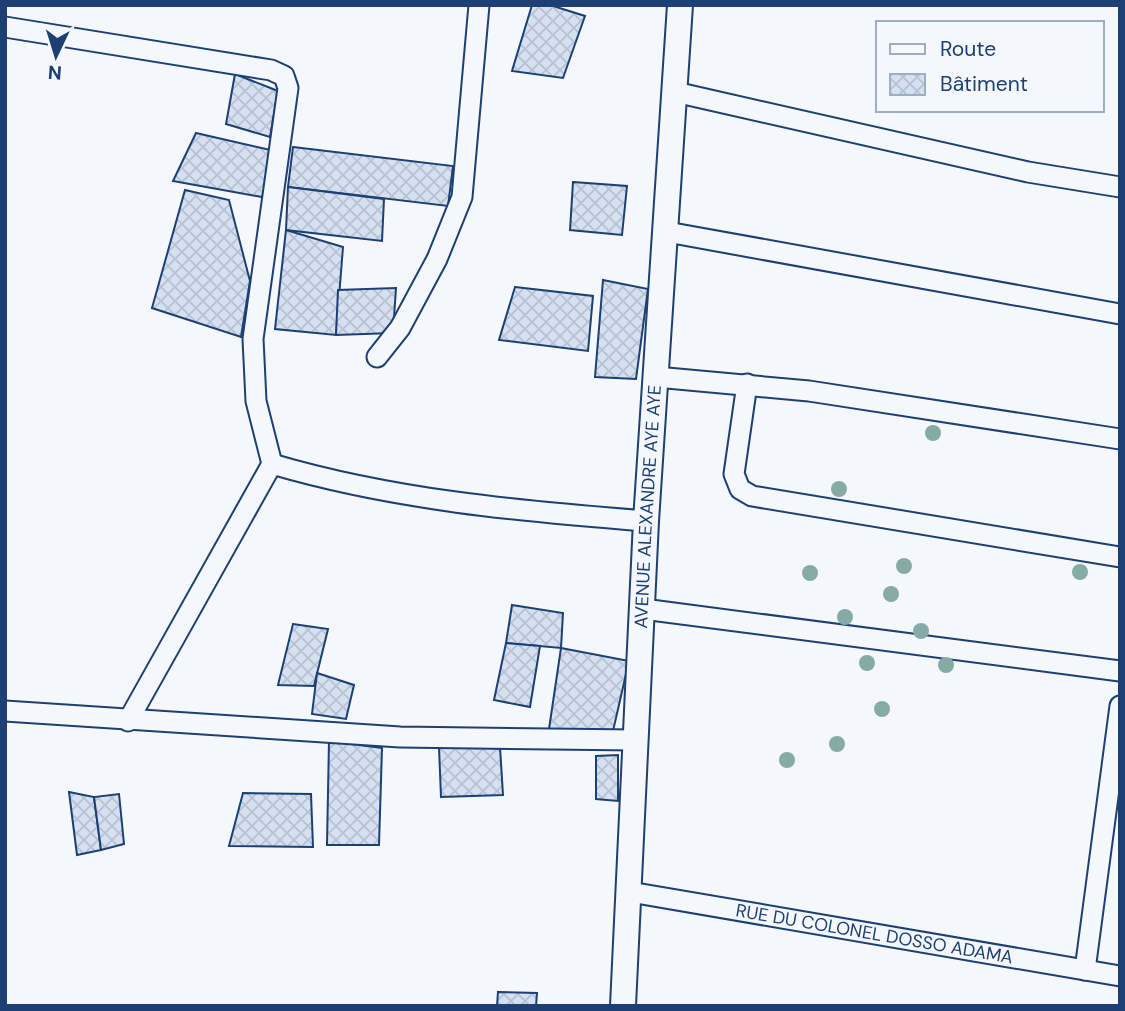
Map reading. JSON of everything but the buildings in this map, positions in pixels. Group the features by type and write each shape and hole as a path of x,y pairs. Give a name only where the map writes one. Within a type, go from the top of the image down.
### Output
{"street":[{"path":"377,358 393,341 437,259 462,197 479,5"},
{"name":"AVENUE ALEXANDRE AYE AYE","path":"623,1006 646,521 680,5"},
{"path":"5,27 271,70 284,76 288,88 253,339 256,401 272,464 128,721"},
{"path":"675,92 1028,172 1120,187"},
{"path":"667,232 1120,314"},
{"path":"656,377 823,393 1120,439"},
{"path":"747,384 734,474 740,489 752,496 1120,557"},
{"path":"272,464 387,493 515,511 646,521"},
{"path":"643,609 1120,671"},
{"path":"1085,970 1120,706"},
{"path":"5,710 128,721 400,737 635,740"},
{"name":"RUE DU COLONEL DOSSO ADAMA","path":"630,892 1120,975"}]}
